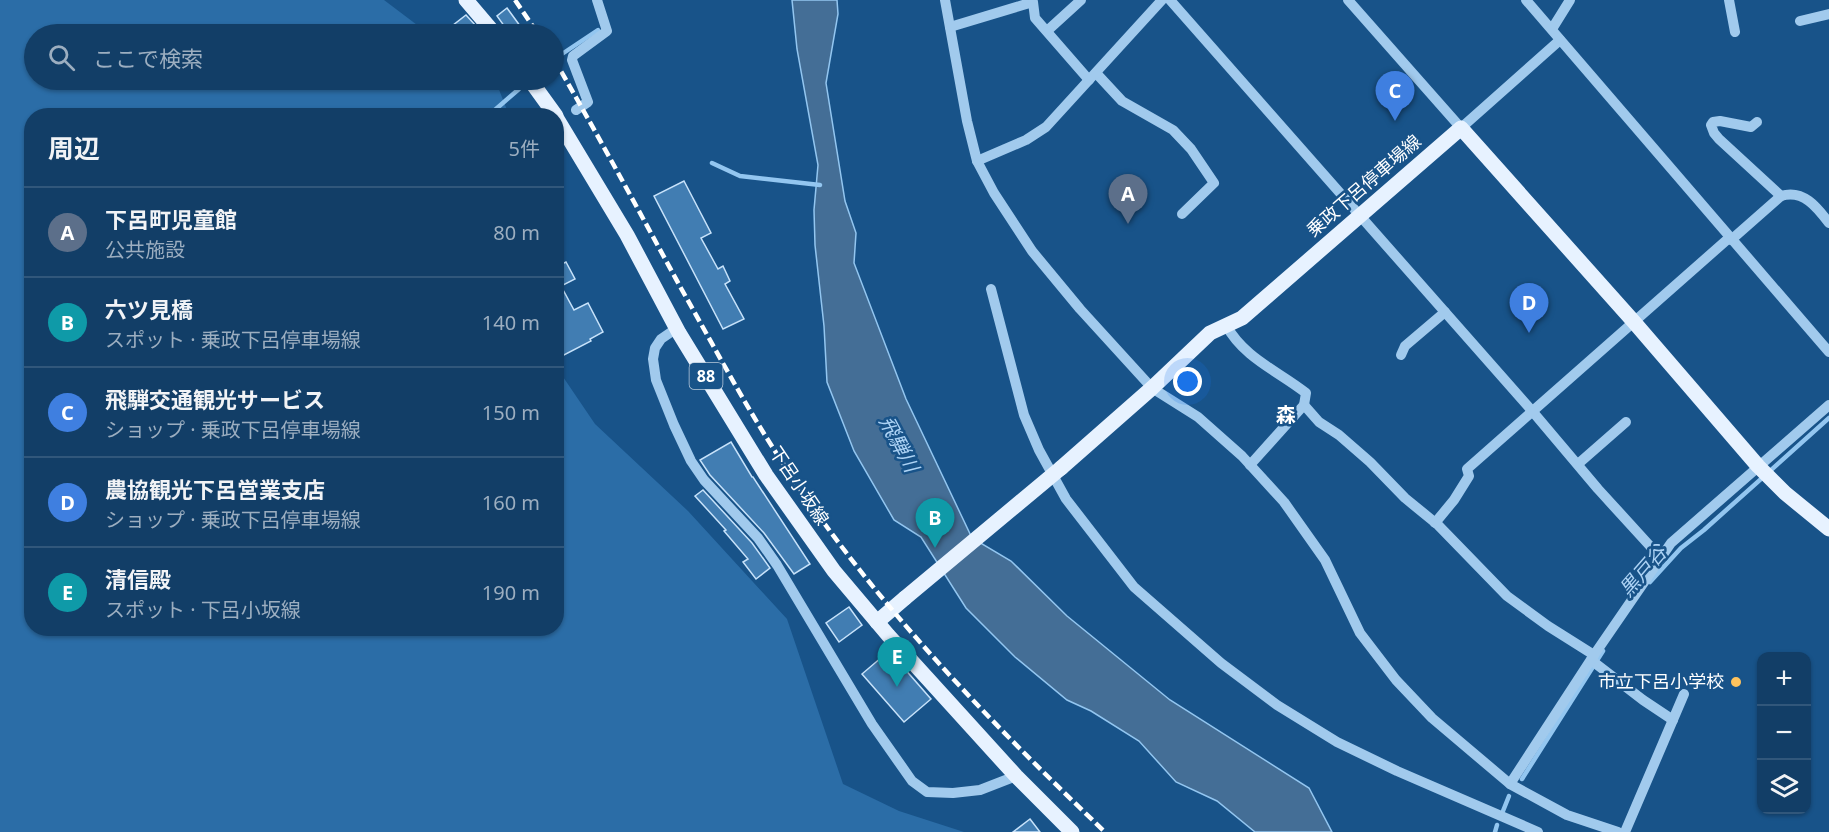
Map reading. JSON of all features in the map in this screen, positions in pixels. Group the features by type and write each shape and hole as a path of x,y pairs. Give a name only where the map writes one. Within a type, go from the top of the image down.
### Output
{"main road":[{"path":"466,0 486,24"},
{"name":"下呂小坂線","path":"537,90 550,108"},
{"path":"1461,128 1634,322 1758,466 1785,493 1829,529"},
{"name":"乗政下呂停車場線","path":"877,622 1061,468 1152,388 1210,333 1242,318 1461,128"},
{"name":"下呂小坂線","path":"564,129 627,235 676,328 766,475 834,571 1016,776 1072,832"}],"street":[{"path":"576,110 588,102 572,60 573,56 607,32 597,0"},
{"path":"945,0 966,121 977,161 993,193 1032,251 1080,309 1152,388 1198,417 1250,465 1284,502 1325,560 1360,633 1396,680 1432,718 1510,784 1567,815 1618,832"},
{"path":"1047,31 1081,0"},
{"path":"977,161 1026,140 1046,127 1162,0"},
{"path":"1170,0 1660,557"},
{"path":"1348,0 1461,128 1560,40"},
{"path":"1526,0 1829,352"},
{"path":"1552,29 1570,0"},
{"path":"1729,0 1735,32"},
{"path":"950,27 1033,2 1035,18 1092,76 1122,101 1173,130 1191,149 1214,183 1182,214"},
{"path":"1800,21 1829,14"},
{"path":"1757,122 1751,127 1720,121 1713,122 1711,125 1719,139 1781,196"},
{"path":"1436,523 1469,476 1467,469 1781,196 1790,193 1811,201 1829,223"},
{"path":"991,289 1024,415 1039,450 1066,499 1134,587 1221,663 1277,705 1337,742 1397,771 1538,832"},
{"path":"1401,355 1405,346 1445,312"},
{"path":"1226,325 1232,337 1254,358 1306,393 1304,405 1250,465"},
{"path":"676,328 661,339 655,348 653,359 659,387 691,461 704,480 758,538 777,565 872,724 912,781 927,792 953,793 980,790 1016,776"},
{"path":"1304,405 1319,422 1339,435 1370,462 1405,498 1436,523 1507,596 1595,660 1643,700 1673,720"},
{"path":"1510,784 1671,543 1829,405"},
{"path":"1578,464 1626,422"},
{"path":"1625,832 1684,693"}],"shaded area":[{"path":"0,0 384,0 416,24 24,24 24,90 499,90 506,108 24,108 24,636 564,636 564,378 595,424 688,511 787,619 843,784 899,811 964,832 0,832"}],"water":[{"name":"飛騨川","path":"792,0 837,0 838,14 826,83 845,201 856,233 854,263 906,399 972,538 1011,561 1067,616 1170,700 1309,788 1332,832 1255,832 1217,801 1176,782 1139,741 1091,711 1067,700 1015,657 966,608 921,537 894,520 854,451 827,382 824,326 815,245 814,210 818,165 797,49"}],"building":[{"path":"507,8 519,24 503,24 497,16"},
{"path":"466,15 474,24 455,24"},
{"path":"684,181 711,233 701,238 718,269 723,266 730,281 725,284 744,319 723,329 654,196"},
{"path":"566,262 575,279 564,284 564,263"},
{"path":"564,292 574,310 588,303 603,332 590,339 591,341 564,355"},
{"path":"731,442 810,564 794,574 764,533 710,475 700,460"},
{"path":"703,490 752,543 770,568 756,579 743,562 748,559 724,531 726,530 695,496"},
{"path":"849,607 862,625 839,642 826,623"},
{"path":"889,651 931,699 904,722 862,674"},
{"path":"1030,819 1040,832 1013,832"}],"waterway":[{"path":"564,53 598,30"},
{"path":"497,108 518,90"},
{"path":"712,163 740,176 820,185"},
{"name":"黒戸谷","path":"1650,582 1681,548 1829,418"},
{"name":"黒戸谷","path":"1522,779 1603,651"},
{"name":"黒戸谷","path":"1503,811 1509,796"},
{"name":"黒戸谷","path":"1495,832 1497,825"}],"railway":[{"path":"515,0 531,24"},
{"path":"564,77 745,402 820,518 895,613 935,659 1018,747 1105,832"}],"place":[{"name":"飛騨交通観光サービス","path":"1395,121"},
{"name":"下呂町児童館","path":"1128,224"},
{"name":"農協観光下呂営業支店","path":"1529,333"},
{"name":"六ツ見橋","path":"935,548"},
{"name":"市立下呂小学校","path":"1736,682"},
{"name":"清信殿","path":"897,687"}],"district":[{"name":"森","path":"1286,415"}]}
